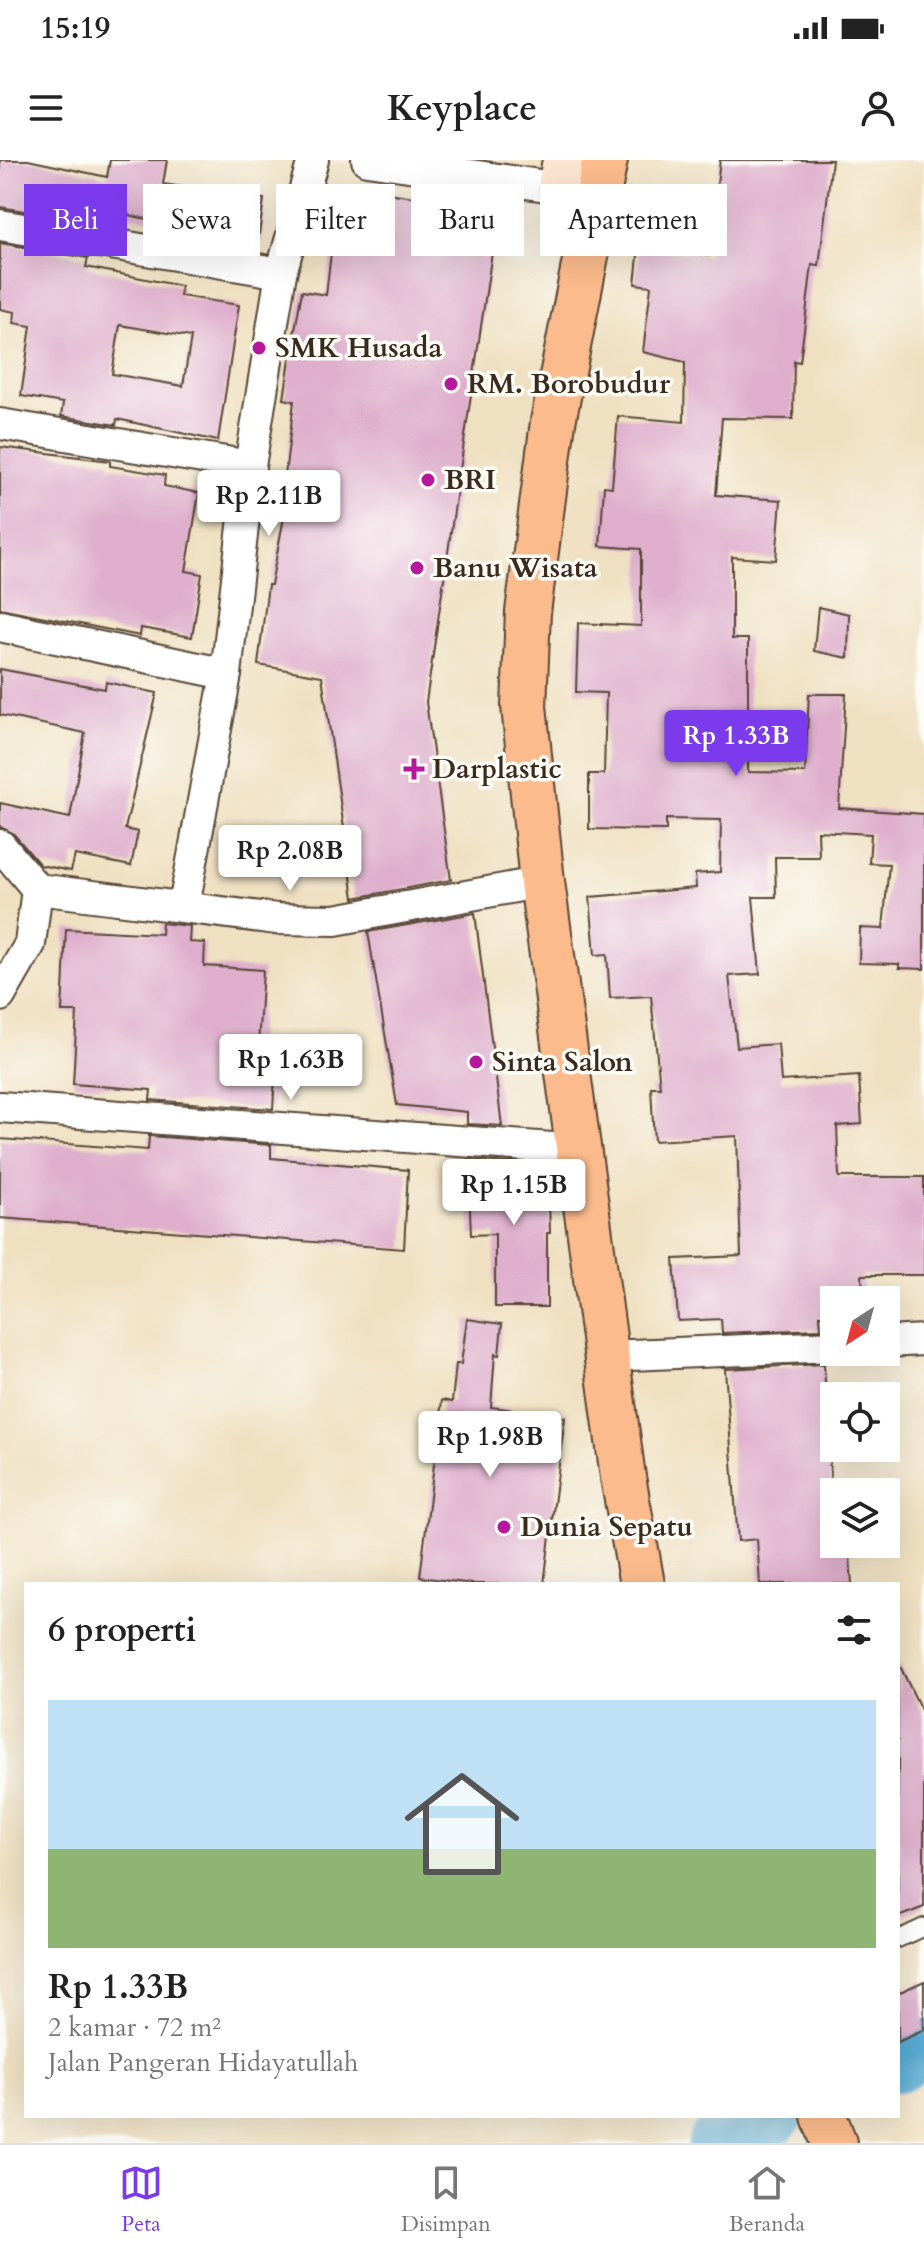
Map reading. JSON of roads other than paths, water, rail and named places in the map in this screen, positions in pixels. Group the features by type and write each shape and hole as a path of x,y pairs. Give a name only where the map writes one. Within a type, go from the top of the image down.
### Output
{"main road":[{"path":"582,176 528,612 524,706 542,882 642,1582"}],"street":[{"path":"184,906 226,674 250,466 281,273 313,160"},
{"path":"367,160 582,176"},
{"path":"0,225 281,273"},
{"path":"0,424 250,466"},
{"path":"0,626 226,674"},
{"path":"0,845 37,889 277,919 335,920 542,882"},
{"path":"0,996 30,944 37,889"},
{"path":"0,1107 579,1150"},
{"path":"900,1341 924,1340"},
{"path":"608,1356 820,1347"}],"lane":[{"path":"900,1938 924,1927"}],"waterway":[{"path":"900,2064 924,2047"},
{"path":"716,2143 771,2118"}],"place":[{"name":"SMK Husada","path":"259,348"},
{"name":"RM. Borobudur","path":"451,384"},
{"name":"BRI","path":"428,480"},
{"name":"Banu Wisata","path":"417,568"},
{"name":"Darplastic","path":"414,769"},
{"name":"Sinta Salon","path":"476,1062"},
{"name":"Dunia Sepatu","path":"504,1527"}]}
